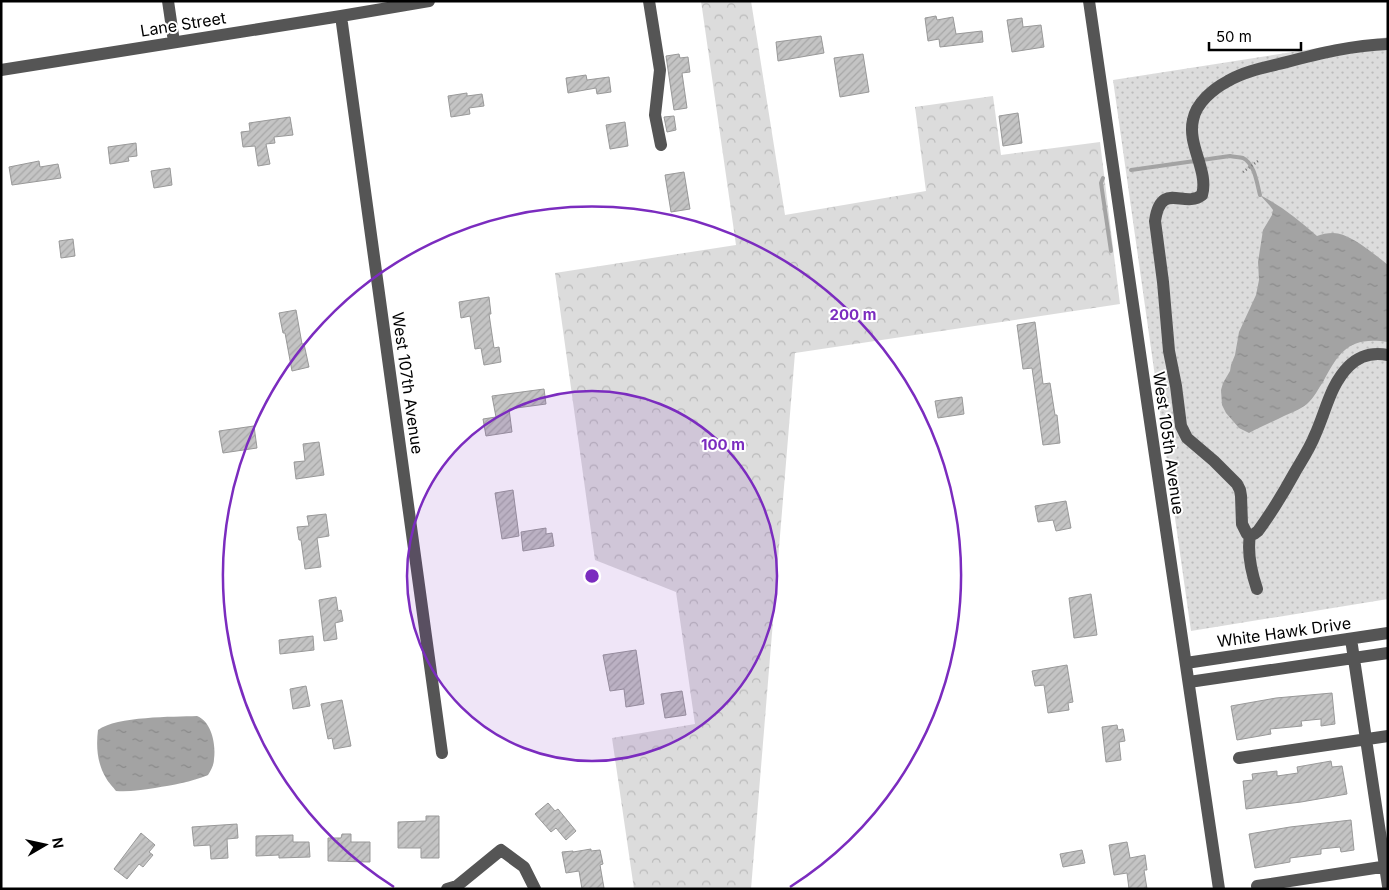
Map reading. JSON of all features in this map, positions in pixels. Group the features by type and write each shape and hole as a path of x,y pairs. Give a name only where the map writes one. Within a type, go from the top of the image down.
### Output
{"street":[{"path":"168,1 174,42"},
{"path":"649,1 660,70 655,115 660,145"},
{"name":"West 105th Avenue","path":"1089,1 1219,889"},
{"name":"Lane Street","path":"1,70 426,2"},
{"name":"West 107th Avenue","path":"341,16 442,753"},
{"path":"1250,535 1247,534 1242,524 1241,496 1237,484 1214,461 1186,438 1181,426 1169,351 1156,221 1157,211 1162,202 1167,198 1195,198 1202,195 1203,181 1192,133 1192,121 1200,104 1228,80 1248,72 1294,59 1343,49 1388,44"},
{"path":"1250,535 1258,531 1266,520 1297,469 1315,436 1330,395 1342,374 1361,357 1376,353 1388,354"},
{"path":"1250,535 1251,566 1256,589"},
{"name":"White Hawk Drive","path":"1186,663 1388,633"},
{"path":"1351,639 1388,886"},
{"path":"1189,682 1388,653"},
{"path":"1239,758 1388,736"},
{"path":"447,889 457,886 501,850 524,867 535,889"},
{"path":"1257,886 1386,867"}],"path":[{"path":"1243,172 1258,161"}],"green space":[{"path":"701,1 751,1 785,215 926,191 915,107 993,96 1001,155 1100,142 1120,304 795,353 751,889 634,889 612,738 695,724 676,592 595,560 555,273 736,245"},
{"path":"1388,37 1388,599 1191,631 1113,80"}],"water":[{"path":"1260,195 1290,214 1317,236 1333,233 1347,236 1388,265 1388,342 1364,341 1347,348 1335,362 1307,404 1249,433 1239,428 1226,413 1222,405 1221,390 1235,355 1239,332 1256,295 1259,280 1258,262 1263,230 1273,210"},
{"path":"197,716 206,723 212,734 214,761 208,775 162,787 135,791 116,791 107,780 99,760 97,748 98,730 107,725 131,720"}],"building":[{"path":"936,16 937,20 953,17 956,34 982,31 983,42 940,47 939,39 928,41 925,18"},
{"path":"1022,18 1023,27 1041,25 1044,47 1012,52 1007,20"},
{"path":"821,36 824,53 778,61 776,42"},
{"path":"679,54 680,58 688,57 690,72 682,73 687,108 674,110 666,56"},
{"path":"863,54 869,92 840,97 834,58"},
{"path":"586,75 587,80 609,77 611,92 597,94 596,88 568,93 566,78"},
{"path":"467,93 467,96 482,94 484,106 469,108 470,114 451,117 448,96"},
{"path":"1018,113 1022,143 1003,146 999,116"},
{"path":"674,116 676,130 667,132 664,117"},
{"path":"290,117 293,135 274,137 275,143 266,144 270,164 258,166 255,146 243,147 241,132 250,131 249,123"},
{"path":"625,122 628,146 610,149 606,125"},
{"path":"136,143 137,156 128,157 129,161 110,164 108,147"},
{"path":"39,161 40,167 58,164 61,178 12,185 9,167"},
{"path":"170,168 172,185 154,188 151,171"},
{"path":"684,172 690,209 671,212 665,175"},
{"path":"73,239 75,256 61,258 59,241"},
{"path":"489,297 491,314 489,314 494,348 499,347 501,362 484,365 481,348 475,349 470,316 461,318 459,302"},
{"path":"296,310 302,344 304,344 309,367 292,371 279,313"},
{"path":"1035,322 1043,384 1050,383 1055,415 1057,415 1060,443 1043,445 1032,368 1023,369 1017,325"},
{"path":"544,389 546,404 509,409 512,432 486,436 483,419 496,417 492,396"},
{"path":"962,397 964,414 938,418 935,401"},
{"path":"254,426 257,448 223,453 219,431"},
{"path":"319,442 324,475 296,479 294,462 305,461 303,444"},
{"path":"513,490 519,536 502,539 495,493"},
{"path":"1066,501 1071,528 1056,531 1053,520 1038,522 1035,506"},
{"path":"326,514 329,536 317,538 321,567 305,569 297,527 309,526 307,516"},
{"path":"546,528 546,534 552,533 554,546 523,551 521,532"},
{"path":"1091,594 1097,635 1074,638 1069,598"},
{"path":"336,597 338,611 341,610 343,621 335,623 337,639 324,641 319,600"},
{"path":"313,636 314,650 280,654 279,640"},
{"path":"636,650 644,704 626,707 624,689 610,691 603,655"},
{"path":"1067,665 1073,702 1068,703 1069,710 1048,713 1044,685 1035,686 1032,671"},
{"path":"306,686 310,706 293,709 290,689"},
{"path":"682,691 686,715 665,718 661,694"},
{"path":"1332,693 1335,724 1321,726 1321,719 1301,721 1302,726 1270,729 1271,734 1237,740 1231,706 1276,698"},
{"path":"342,700 351,746 334,749 332,738 328,739 321,704"},
{"path":"1117,725 1118,730 1123,729 1125,741 1119,742 1121,760 1106,762 1102,727"},
{"path":"1331,761 1332,767 1342,766 1347,794 1246,809 1243,781 1253,780 1252,774 1277,771 1277,776 1298,773 1297,767"},
{"path":"548,803 555,811 558,809 576,831 566,840 556,828 551,832 535,814"},
{"path":"426,816 439,816 439,858 421,858 421,848 398,848 398,822 426,821"},
{"path":"1351,820 1354,850 1341,852 1340,847 1321,849 1321,854 1290,858 1290,862 1255,868 1249,834"},
{"path":"237,824 238,838 227,839 228,858 211,859 210,845 194,846 192,827"},
{"path":"141,833 155,845 149,852 153,855 143,867 139,864 127,879 114,869"},
{"path":"342,834 351,834 351,842 370,842 370,862 328,861 328,838 341,838"},
{"path":"293,835 293,842 309,842 310,857 279,858 279,855 256,856 256,836"},
{"path":"1127,842 1130,858 1145,855 1147,870 1144,870 1147,889 1129,889 1127,873 1114,875 1109,845"},
{"path":"591,849 591,851 600,850 603,864 600,865 604,888 582,889 579,871 566,873 562,852"},
{"path":"1082,850 1085,863 1063,867 1060,854"}],"waterway":[{"path":"1131,170 1230,156 1243,158 1253,169 1260,195"},
{"path":"1103,178 1101,183 1111,251"}]}
